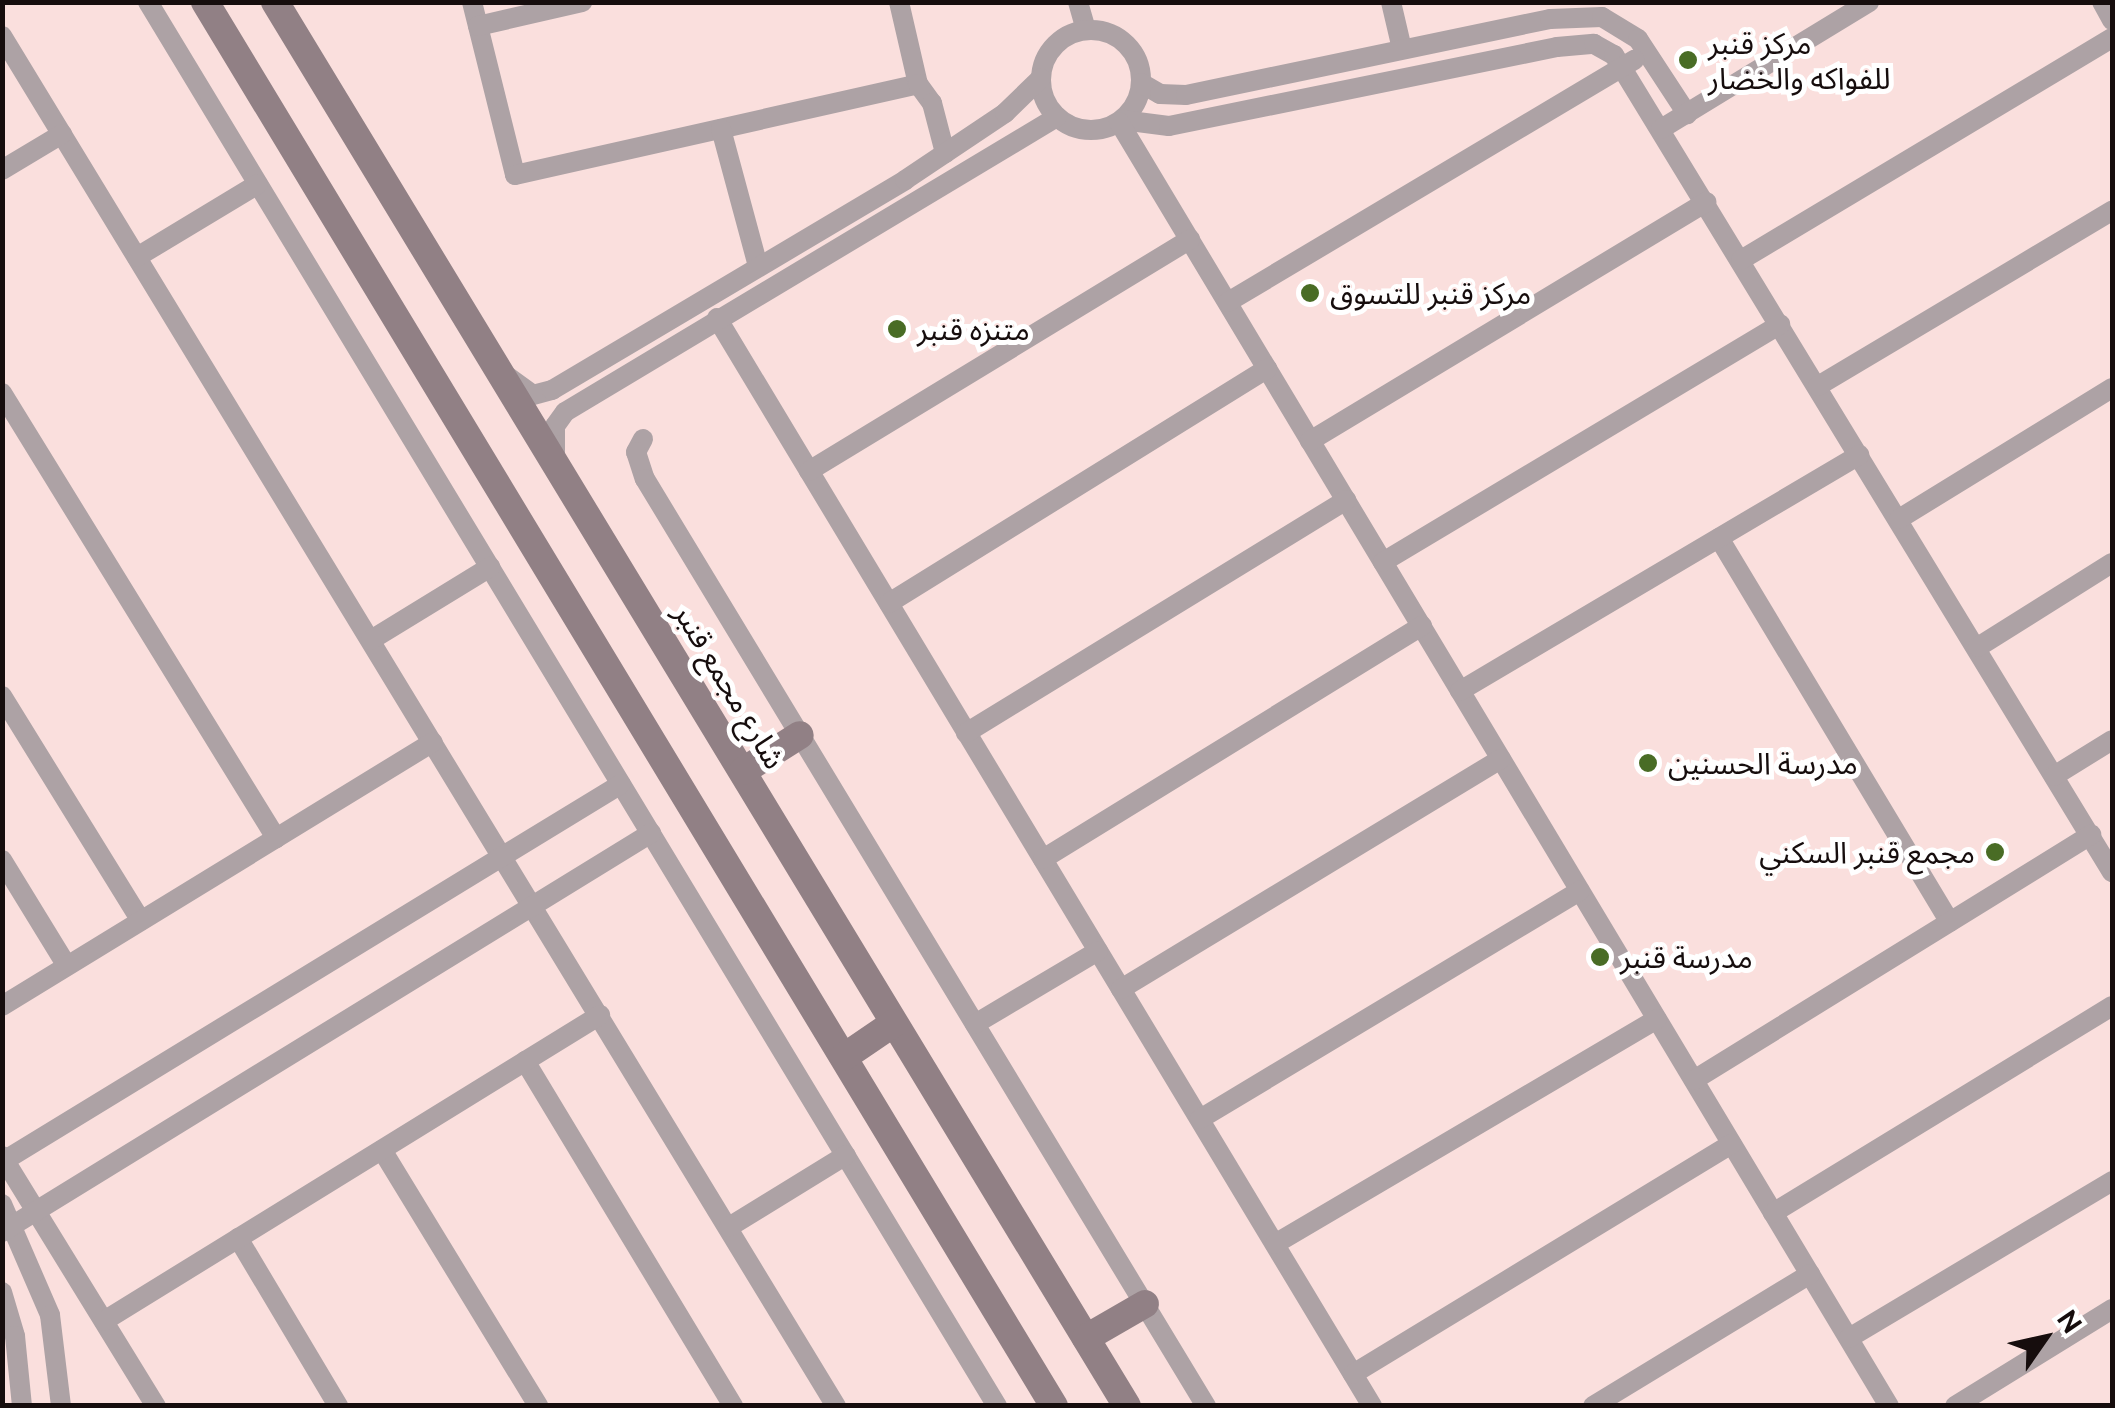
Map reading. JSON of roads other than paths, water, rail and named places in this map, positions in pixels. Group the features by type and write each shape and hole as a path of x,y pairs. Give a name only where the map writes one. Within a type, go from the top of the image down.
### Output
{"main road":[{"path":"205,2 1054,1406"},
{"name":"شارع مجمع قنبر","path":"274,2 504,374 1127,1406"},
{"path":"743,771 800,735"},
{"path":"844,1057 894,1023"},
{"path":"1086,1338 1145,1304"}],"street":[{"path":"148,2 997,1406"},
{"path":"472,2 515,175 918,84"},
{"path":"478,26 582,2"},
{"path":"899,2 918,84 932,103 945,153"},
{"path":"1078,2 1086,30"},
{"path":"1391,2 1402,49"},
{"path":"1661,129 1870,2"},
{"path":"2102,2 2112,20"},
{"path":"1086,30 1125,44 1141,82 1160,94 1186,95 1550,19 1615,22 1647,52 1687,114"},
{"path":"1550,19 1557,46"},
{"path":"504,374 533,396 552,390 945,153 1004,113 1041,78 1050,52 1086,30"},
{"path":"2,36 836,1406"},
{"path":"1741,260 2112,38"},
{"path":"1041,78 1057,117 1080,130 1121,121 1170,126 1557,46 1594,44 1623,67 2112,872"},
{"path":"1228,302 1647,52"},
{"path":"1121,121 1141,82"},
{"path":"556,460 555,426 565,412 1057,117"},
{"path":"1121,121 1887,1405"},
{"path":"721,129 758,266"},
{"path":"2,170 62,134"},
{"path":"137,257 258,184"},
{"path":"1310,441 1706,202"},
{"path":"1818,386 2112,211"},
{"path":"830,224 842,243"},
{"path":"809,470 1190,239"},
{"path":"717,318 1372,1406"},
{"path":"1383,562 1780,324"},
{"path":"889,603 1267,369"},
{"path":"1899,519 2112,388"},
{"path":"2,393 276,838"},
{"path":"643,438 636,452 645,479 1206,1406"},
{"path":"1460,690 1859,455"},
{"path":"966,733 1346,500"},
{"path":"1719,538 1950,922"},
{"path":"1978,646 2112,563"},
{"path":"371,640 490,567"},
{"path":"1043,859 1422,626"},
{"path":"2,696 141,921"},
{"path":"2054,776 2112,740"},
{"path":"2,1006 433,742"},
{"path":"1121,989 1501,759"},
{"path":"156,1406 3,1160 621,784"},
{"path":"8,1228 650,832"},
{"path":"1694,1080 2090,836"},
{"path":"2,860 68,966"},
{"path":"1200,1119 1580,891"},
{"path":"975,1024 1098,950"},
{"path":"1773,1212 2112,1006"},
{"path":"104,1321 600,1015"},
{"path":"1275,1244 1657,1019"},
{"path":"525,1061 733,1406"},
{"path":"1354,1374 1732,1144"},
{"path":"382,1150 538,1406"},
{"path":"728,1227 846,1156"},
{"path":"1849,1338 2112,1182"},
{"path":"2,1204 8,1228 50,1315 60,1406"},
{"path":"238,1238 338,1406"},
{"path":"1593,1406 1810,1274"},
{"path":"2,1292 15,1336 22,1406"},
{"path":"1954,1406 2112,1309"}],"place":[{"name":"مركز قنبر للفواكه والخضار","path":"1688,60"},
{"name":"مركز قنبر للتسوق","path":"1310,293"},
{"name":"متنزه قنبر","path":"897,329"},
{"name":"مدرسة الحسنين","path":"1648,763"},
{"name":"مجمع قنبر السكني","path":"1995,852"},
{"name":"مدرسة قنبر","path":"1600,957"}]}
